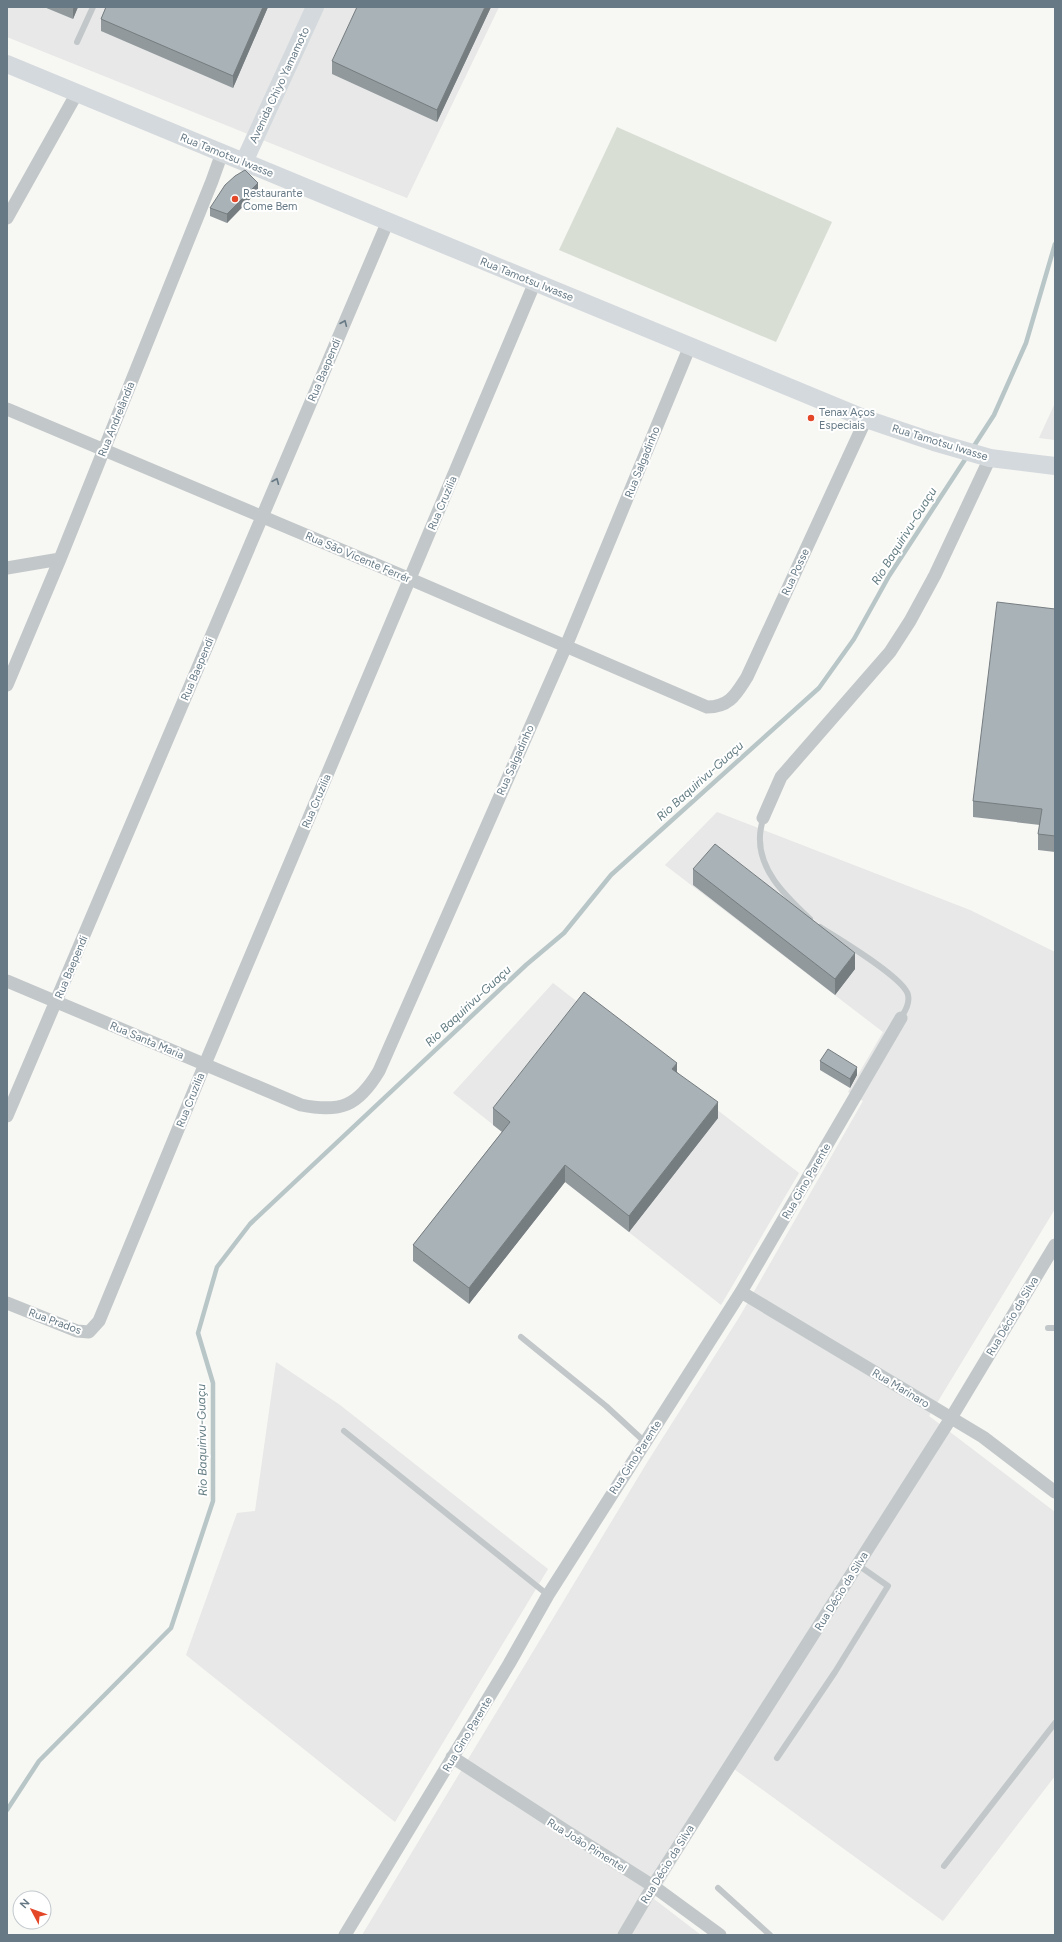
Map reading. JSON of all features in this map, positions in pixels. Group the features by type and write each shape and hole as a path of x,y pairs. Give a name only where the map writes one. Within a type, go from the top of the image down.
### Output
{"street":[{"name":"Avenida Chiyo Yamamoto","path":"244,162 315,7"},
{"name":"Rua Tamotsu Iwasse","path":"7,64 866,419 956,449 988,457 1055,466"},
{"path":"7,218 77,93"},
{"name":"Rua Andrelândia","path":"7,685 60,559 222,153"},
{"name":"Rua Baependi","path":"7,1116 57,1002 261,516 388,221"},
{"name":"Rua Cruzilia","path":"99,1321 205,1064 536,282"},
{"name":"Rua Salgadinho","path":"287,1098 301,1106 319,1109 333,1109 346,1105 360,1097 370,1086 379,1071 566,646 690,346"},
{"name":"Rua São Vicente Ferrér","path":"7,409 104,448 708,707"},
{"name":"Rua Posse","path":"708,707 719,707 728,702 736,694 747,677 866,419"},
{"path":"763,818 781,777 890,652 910,622 935,575 988,457"},
{"path":"7,568 60,559"},
{"name":"Rua Santa Maria","path":"7,981 287,1098"},
{"name":"Rua Gino Parente","path":"345,1935 509,1664 548,1595 741,1292 901,1018"},
{"name":"Rua Décio da Silva","path":"624,1935 652,1886 951,1418 1055,1244"},
{"name":"Rua Marinaro","path":"741,1292 983,1437 1055,1492"},
{"name":"Rua Prados","path":"7,1303 77,1331 89,1332 99,1321"},
{"name":"Rua João Pimentel","path":"452,1757 652,1886 720,1935"}],"lane":[{"path":"76,42 93,7"},
{"name":"Rua Gino Parente","path":"763,818 760,837 764,863 786,896 812,921 896,978 908,994 908,1004 901,1018"},
{"path":"521,1337 606,1406 645,1442"},
{"path":"344,1431 548,1595"},
{"path":"777,1758 835,1672 888,1586 858,1565"},
{"path":"944,1866 1055,1724"},
{"path":"718,1888 770,1935"}],"shaded area":[{"path":"7,7 499,7 407,198 7,37"},
{"path":"617,127 832,222 776,342 559,250"},
{"path":"1055,403 1055,440 1039,438"},
{"path":"717,812 970,910 1055,952 1055,1209 929,1416 1055,1512 1055,1776 943,1921 734,1769 654,1899 701,1935 362,1935 648,1461 740,1316 863,1101 848,1092 883,1032 665,865"},
{"path":"553,983 799,1173 721,1305 453,1093"},
{"path":"276,1362 340,1405 548,1569 395,1822 186,1655 237,1513 255,1511"}],"building":[{"path":"106,7 263,7 233,76 101,19"},
{"path":"357,7 485,7 437,110 332,61"},
{"name":"Restaurante Come Bem","path":"245,170 258,183 227,214 210,208 225,185"},
{"path":"997,602 1055,609 1055,836 1038,834 1042,809 973,801"},
{"path":"715,844 855,953 835,979 693,869"},
{"path":"584,992 677,1063 672,1069 718,1102 629,1216 565,1165 469,1288 413,1245 510,1122 493,1108"},
{"path":"828,1049 857,1067 850,1079 820,1061"}],"waterway":[{"name":"Rio Baquirivu-Guaçu","path":"972,449 994,415 1026,343 1055,244"},
{"name":"Rio Baquirivu-Guaçu","path":"7,1810 39,1761 171,1628 213,1501 213,1383 198,1333 217,1267 250,1224 526,965 564,933 611,875 819,688 854,639 889,576 968,455"}],"place":[{"name":"Restaurante Come Bem","path":"235,199"},
{"name":"Tenax Aços Especiais","path":"811,418"}]}
